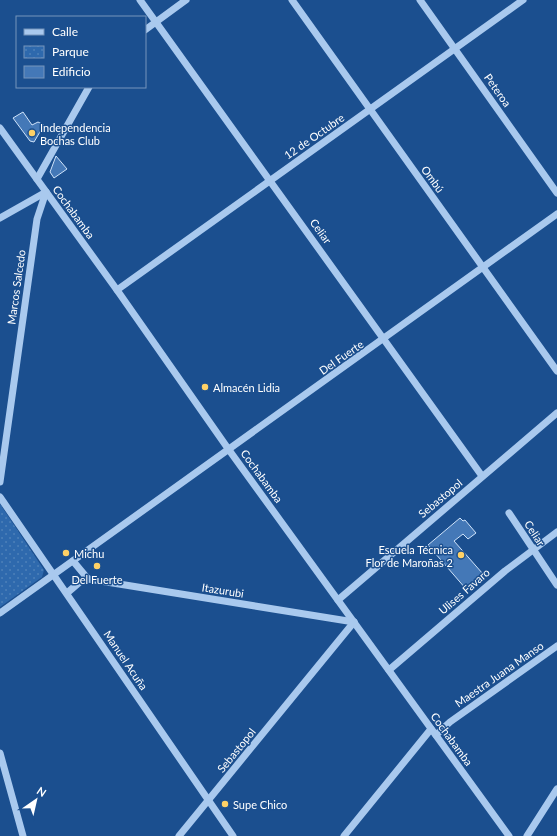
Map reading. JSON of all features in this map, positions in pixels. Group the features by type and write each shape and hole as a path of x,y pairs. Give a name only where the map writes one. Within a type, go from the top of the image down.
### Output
{"street":[{"name":"Celiar","path":"140,0 482,476"},
{"path":"146,29 186,0"},
{"name":"Ombú","path":"292,0 557,371"},
{"name":"Peteroa","path":"420,0 557,193"},
{"name":"12 de Octubre","path":"117,290 523,0"},
{"path":"37,179 88,88"},
{"name":"Cochabamba","path":"0,128 117,290 229,450 509,836"},
{"path":"0,218 46,192"},
{"name":"Marcos Salcedo","path":"0,482 37,219 46,192"},
{"name":"Del Fuerte","path":"0,613 385,339 557,214"},
{"name":"Sebastopol","path":"338,600 557,413"},
{"path":"0,444 7,438"},
{"name":"Manuel Acuña","path":"0,497 67,592 233,836"},
{"name":"Celiar","path":"509,513 557,585"},
{"name":"Ulises Favaro","path":"389,670 505,571 557,532"},
{"path":"67,592 81,582 88,580 73,561"},
{"name":"Itazurubi","path":"88,580 354,622"},
{"name":"Sebastopol","path":"179,836 354,622"},
{"name":"Maestra Juana Manso","path":"344,836 434,732 557,646"},
{"path":"0,753 23,836"},
{"path":"527,836 557,789"}],"green space":[{"path":"0,504 44,570 42,577 0,607"}],"building":[{"name":"Independencia Bochas Club","path":"23,112 32,125 38,122 44,125 34,142 30,141 13,118"},
{"path":"56,156 67,169 54,178 50,172"},
{"path":"460,518 463,521 465,520 476,533 468,539 463,534 454,541 483,574 466,589 428,545"}],"place":[{"name":"Independencia Bochas Club","path":"32,133"},
{"name":"Almacén Lidia","path":"205,387"},
{"name":"Michu","path":"66,553"},
{"name":"Escuela Técnica Flor de Maroñas 2","path":"461,555"},
{"name":"Del Fuerte","path":"97,566"},
{"name":"Supe Chico","path":"225,804"}]}
